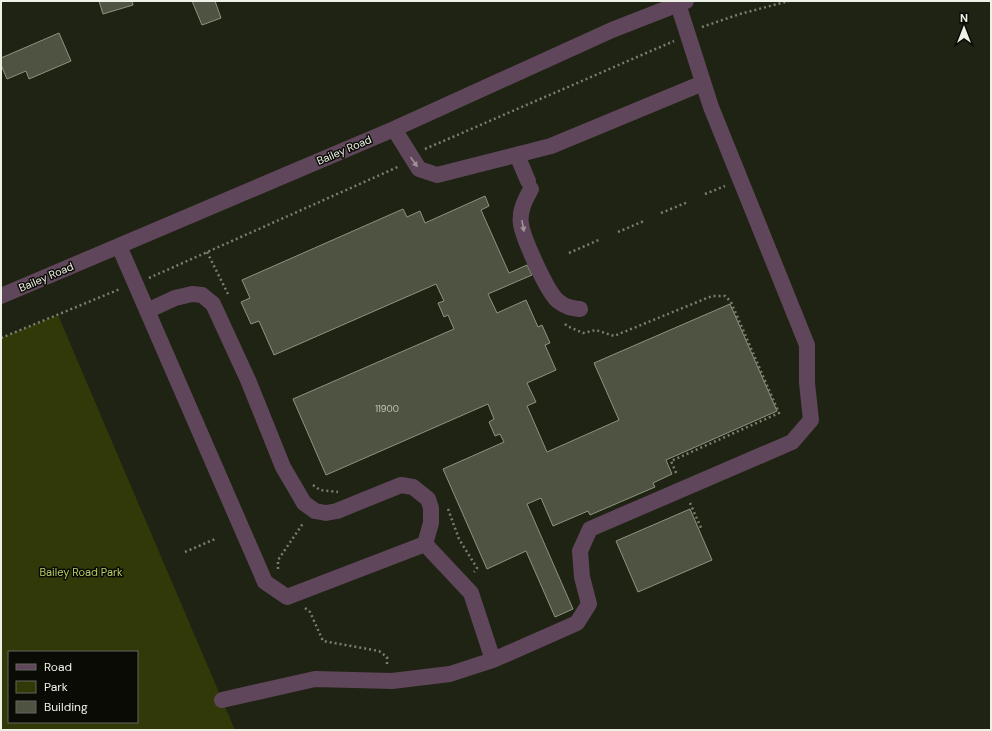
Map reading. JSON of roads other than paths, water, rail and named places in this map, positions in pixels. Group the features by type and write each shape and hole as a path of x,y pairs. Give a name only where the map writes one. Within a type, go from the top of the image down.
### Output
{"street":[{"path":"222,700 316,679 392,681 450,674 493,660 577,623 589,604 582,577 580,551 590,529 792,442 811,420 807,382 807,345 711,107 703,83 682,3"},
{"name":"Bailey Road","path":"1,296 394,129 612,30 682,3"},
{"path":"394,129 419,168 437,175 552,146 703,83"},
{"path":"517,155 529,185 523,204 521,224 527,242 547,285 556,300 567,308 580,309"},
{"path":"119,246 265,582 287,596 425,544"},
{"path":"147,311 175,298 192,294 202,296 213,304 248,380 283,467 304,503 315,511 326,513 337,511 401,485 413,487 428,499 431,508 431,523 425,544"},
{"path":"425,544 471,593 493,660"}],"park label":[{"name":"Bailey Road Park","path":"81,572"}]}
